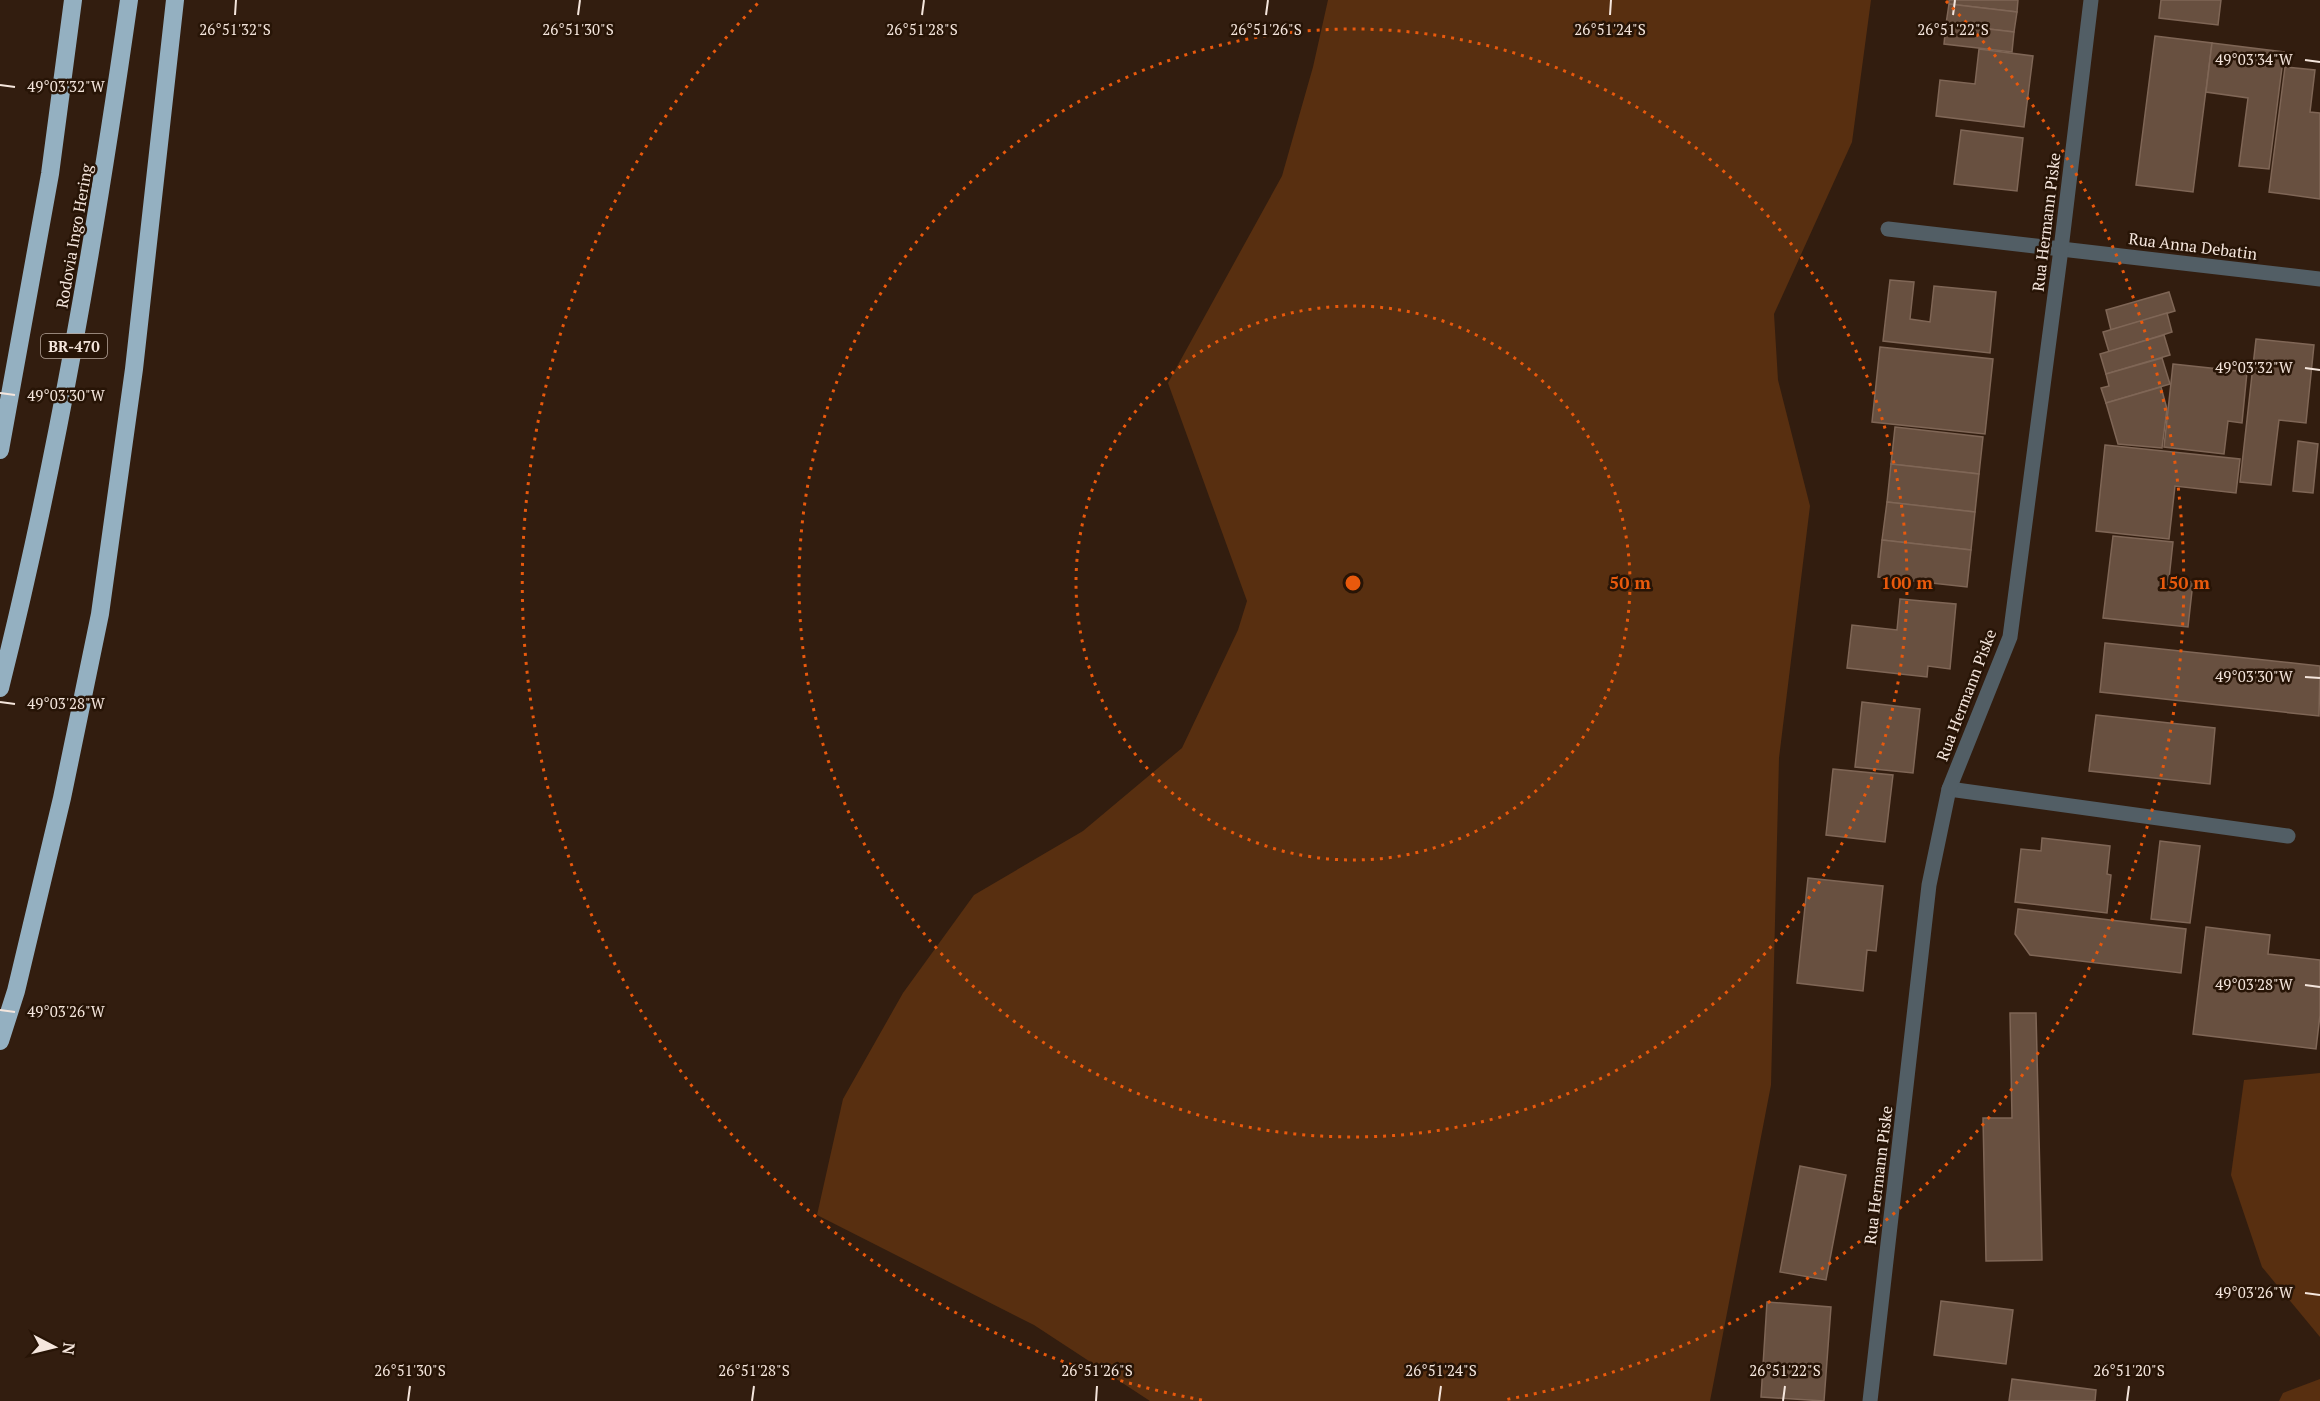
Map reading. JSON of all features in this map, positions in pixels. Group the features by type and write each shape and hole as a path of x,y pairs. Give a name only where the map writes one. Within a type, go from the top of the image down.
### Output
{"highway":[{"name":"Rodovia Ingo Hering","path":"0,450 50,174 73,0"},
{"name":"Rodovia Ingo Hering","path":"0,688 31,567 67,387 100,207 129,0"},
{"path":"0,1041 16,991 62,798 100,614 134,369 175,0"}],"street":[{"name":"Rua Hermann Piske","path":"1870,1401 1929,885 1949,789 2010,637 2091,0"},
{"name":"Rua Anna Debatin","path":"1888,229 2320,279"},
{"path":"1949,789 2288,836"}],"shaded area":[{"path":"1328,0 1871,0 1852,142 1774,314 1778,380 1810,506 1779,758 1771,1085 1710,1401 1150,1401 1034,1325 817,1215 843,1099 903,993 974,895 1083,831 1182,748 1238,630 1247,601 1168,383 1282,176 1313,67"},
{"path":"2320,1073 2320,1337 2262,1267 2231,1175 2244,1080"},
{"path":"2320,1379 2320,1401 2279,1401 2283,1393"}],"building":[{"path":"1949,0 2018,0 2017,12 1949,4"},
{"path":"2161,0 2221,0 2218,25 2159,18"},
{"path":"1949,4 2017,12 2014,32 1946,24"},
{"path":"1946,24 2014,32 2012,52 1944,44"},
{"path":"2155,36 2212,43 2193,192 2136,185"},
{"path":"2212,43 2284,52 2269,169 2239,166 2248,98 2206,92"},
{"path":"1979,49 2033,56 2024,127 1936,116 1940,80 1975,84"},
{"path":"2285,67 2315,70 2310,112 2320,113 2320,199 2269,192"},
{"path":"1961,130 2023,138 2017,191 1954,184"},
{"path":"1890,280 1914,282 1910,319 1930,322 1934,286 1996,292 1990,353 1883,341"},
{"path":"2169,292 2175,311 2111,330 2106,310"},
{"path":"2167,313 2172,332 2109,352 2103,332"},
{"path":"2164,335 2170,355 2106,374 2100,354"},
{"path":"2256,339 2314,345 2306,423 2279,420 2271,485 2240,482"},
{"path":"1880,347 1993,359 1985,434 1872,422"},
{"path":"2162,358 2170,384 2106,403 2101,388 2109,386 2106,374"},
{"path":"2173,364 2247,372 2242,423 2228,421 2224,454 2164,447"},
{"path":"2161,387 2167,409 2162,448 2118,444 2106,403"},
{"path":"1895,427 1983,437 1979,474 1891,464"},
{"path":"2298,441 2318,444 2313,493 2293,491"},
{"path":"2105,445 2240,459 2236,493 2175,486 2169,539 2096,531"},
{"path":"1891,464 1979,474 1975,512 1887,502"},
{"path":"1887,502 1975,512 1971,550 1882,540"},
{"path":"2113,536 2173,542 2169,579 2193,582 2188,627 2103,618"},
{"path":"1882,540 1971,550 1967,587 1878,577"},
{"path":"1900,599 1956,604 1950,669 1928,666 1927,677 1847,668 1852,625 1897,630"},
{"path":"2105,643 2320,666 2319,716 2100,692"},
{"path":"1862,702 1920,709 1913,773 1855,767"},
{"path":"2096,715 2215,728 2210,784 2089,771"},
{"path":"1833,769 1893,775 1885,842 1826,835"},
{"path":"2042,838 2110,846 2107,874 2111,875 2107,913 2015,902 2021,849 2041,851"},
{"path":"2160,841 2200,846 2190,923 2151,919"},
{"path":"1808,878 1883,886 1876,951 1867,950 1863,991 1797,983"},
{"path":"2018,909 2186,929 2181,973 2030,955 2015,934"},
{"path":"2206,927 2270,935 2268,954 2320,960 2320,1015 2316,1049 2193,1034"},
{"path":"2010,1013 2036,1013 2042,1260 1986,1261 1983,1118 2012,1118"},
{"path":"1800,1166 1846,1175 1826,1280 1780,1272"},
{"path":"1941,1301 2013,1310 2006,1364 1934,1355"},
{"path":"1767,1302 1831,1307 1824,1401 1761,1397"},
{"path":"2012,1379 2096,1390 2095,1401 2009,1401"}]}
